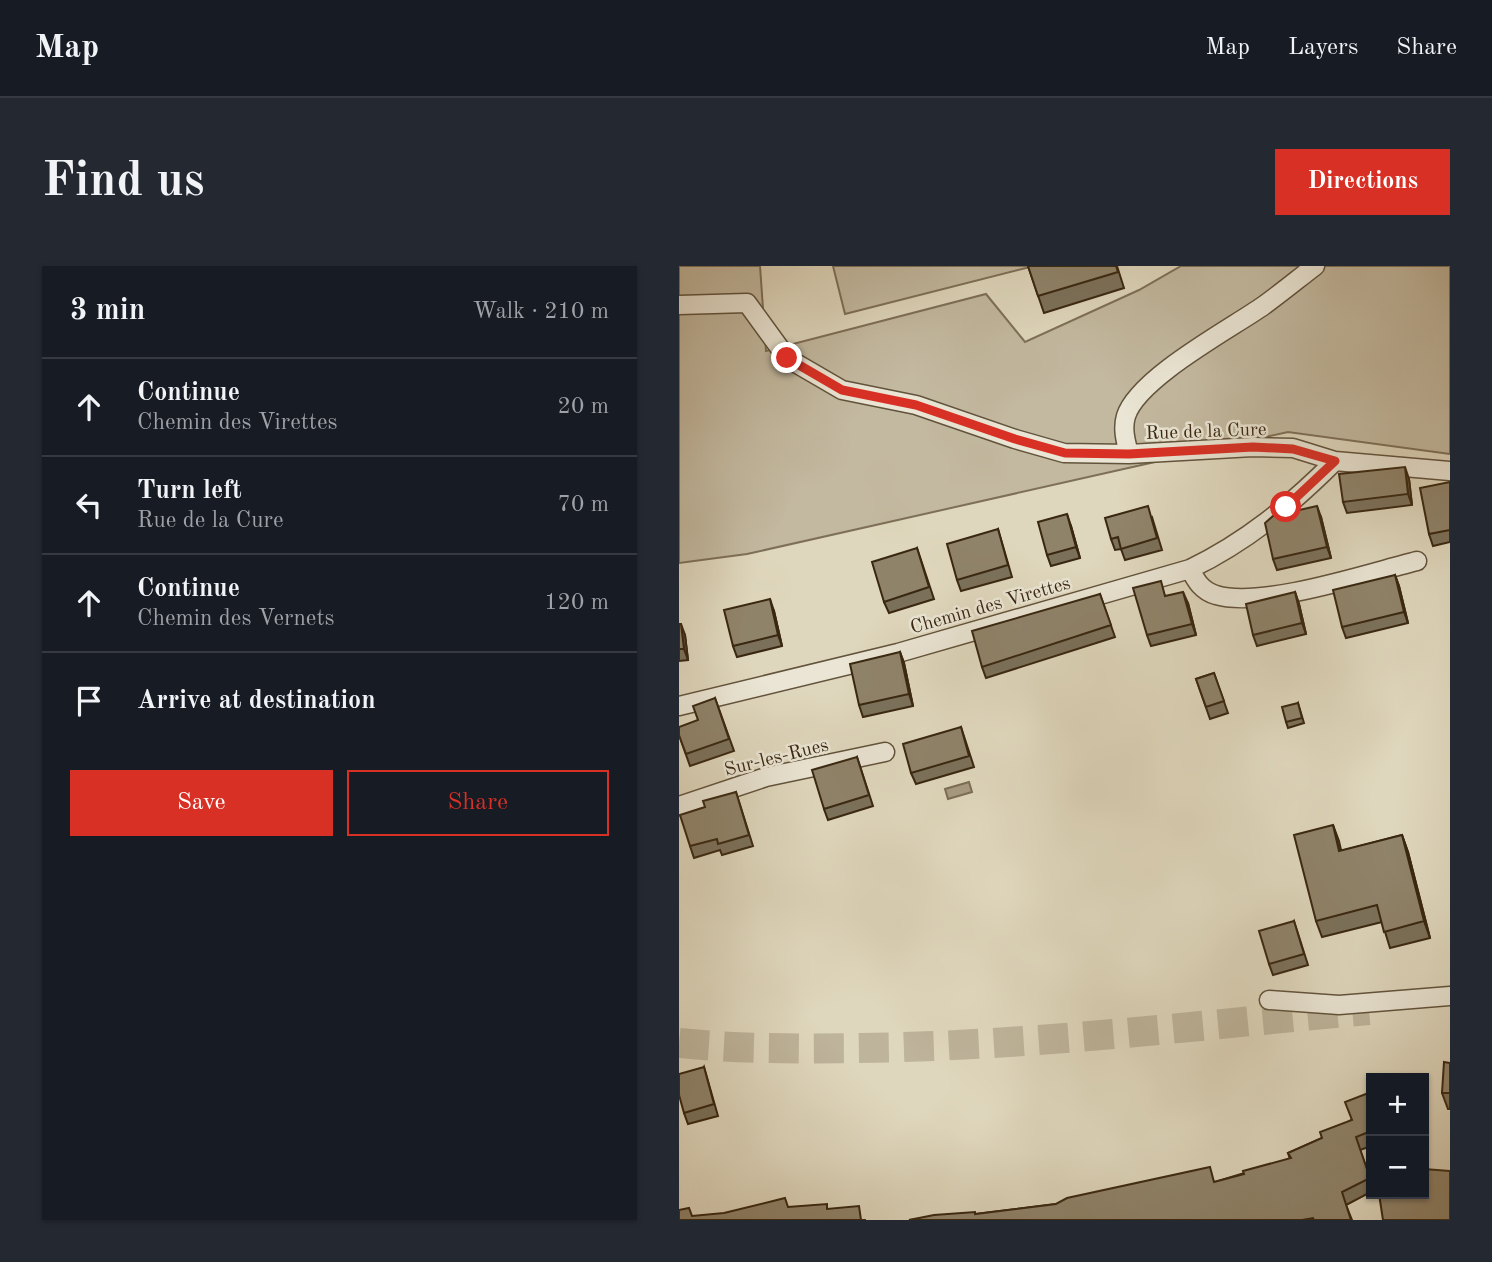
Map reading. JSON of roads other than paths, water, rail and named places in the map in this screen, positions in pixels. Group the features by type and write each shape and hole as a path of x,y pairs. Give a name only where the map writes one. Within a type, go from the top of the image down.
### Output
{"street":[{"path":"1129,454 1124,435 1126,416 1135,401 1163,374 1263,306 1315,266"},
{"name":"Rue de la Cure","path":"679,305 747,303 787,358 842,390 916,405 1065,453 1129,454 1280,448 1335,461 1450,471"},
{"name":"Chemin des Virettes","path":"679,706 898,653 1190,569 1227,551 1267,522 1335,461"},
{"path":"1190,569 1199,585 1215,595 1241,599 1307,588 1417,561"},
{"name":"Sur-les-Rues","path":"679,806 766,777 885,752"},
{"path":"1269,1000 1339,1005 1450,996"}],"tunnel":[{"path":"679,1043 769,1048 987,1043 1369,1010"}]}
